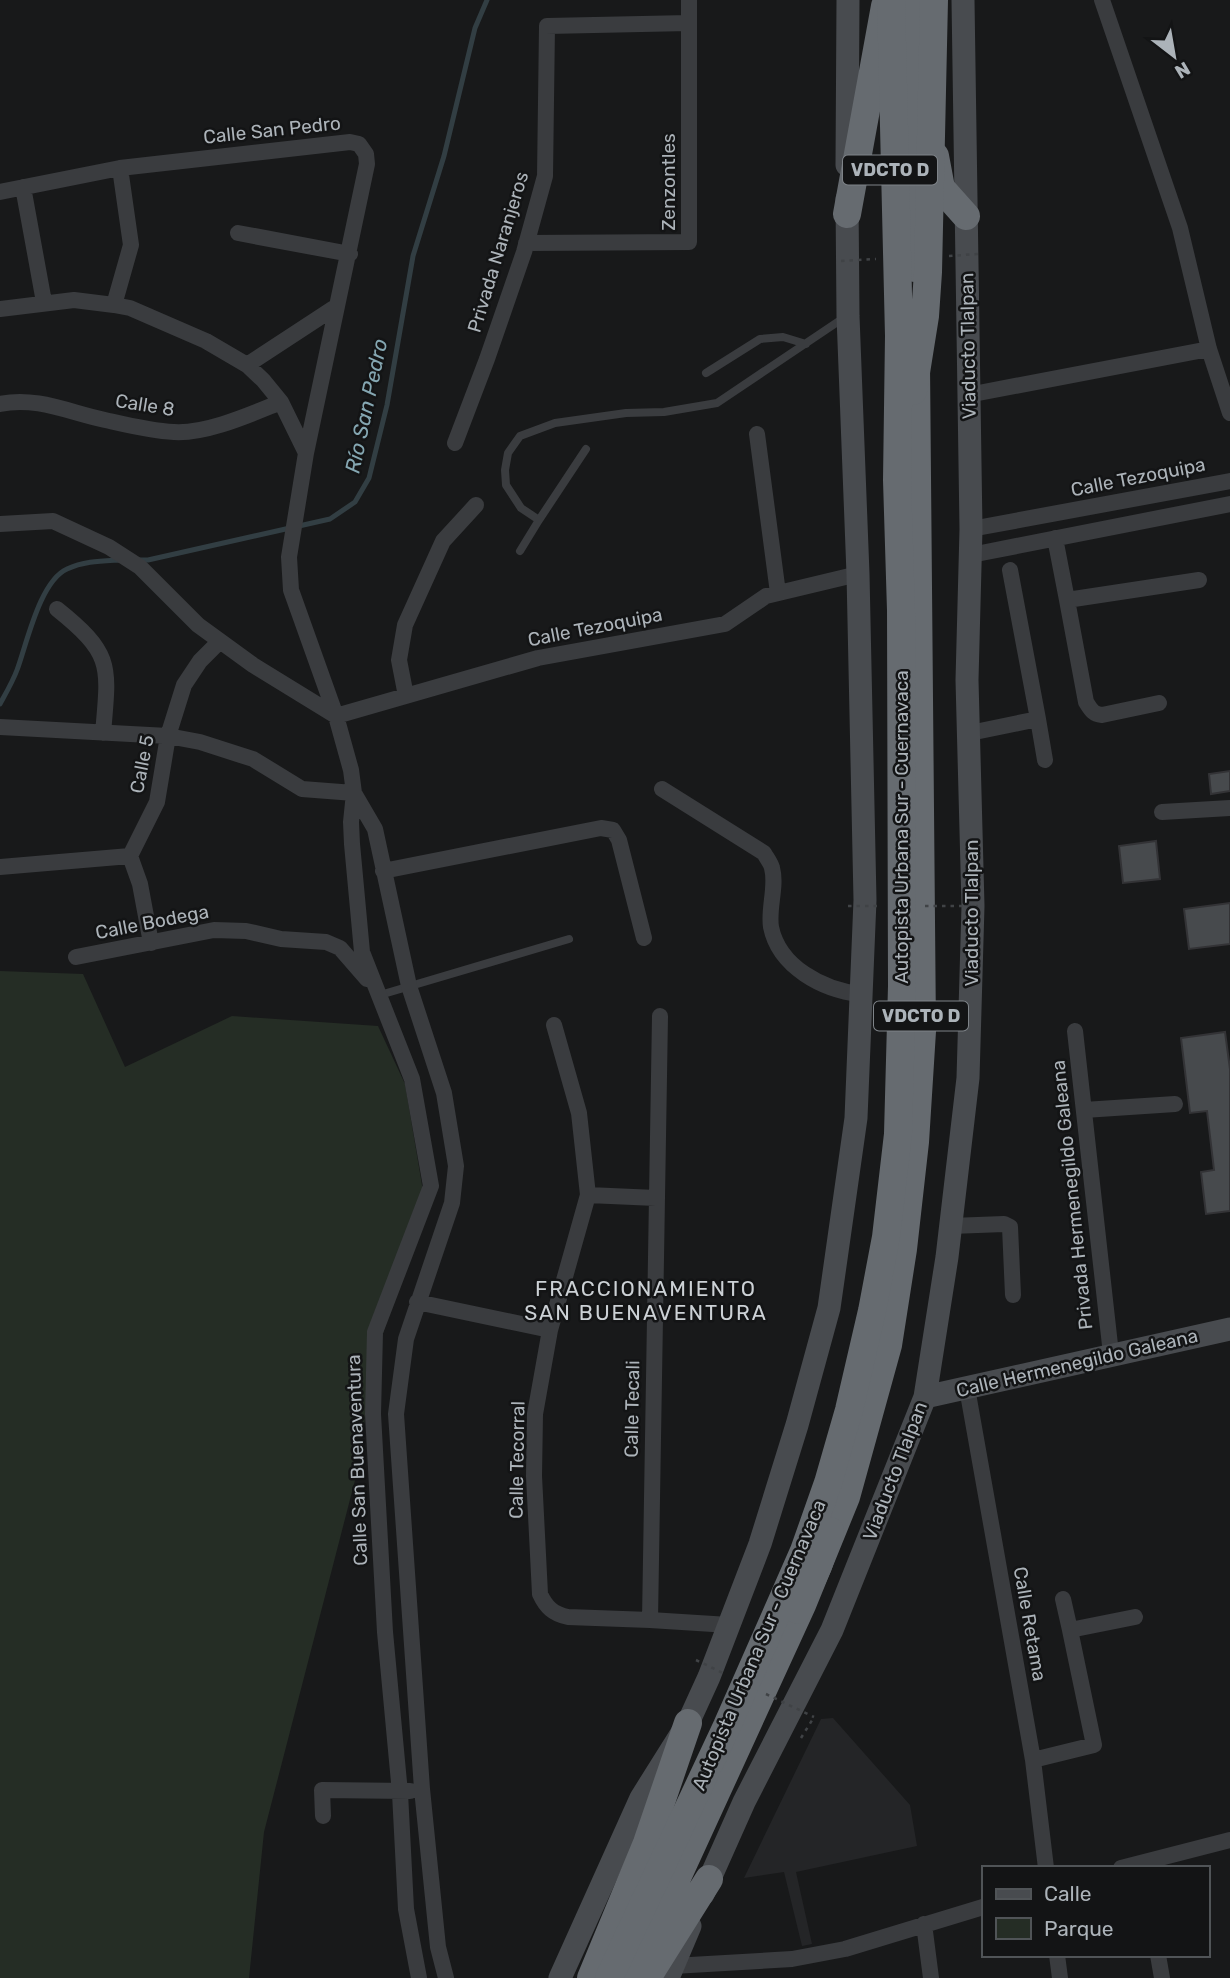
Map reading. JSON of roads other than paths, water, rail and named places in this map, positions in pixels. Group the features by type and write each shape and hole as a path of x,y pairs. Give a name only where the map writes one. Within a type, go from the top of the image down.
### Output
{"highway":[{"path":"910,408 928,283 934,0"},
{"path":"847,214 897,1 918,16 937,172 941,188 966,216"},
{"name":"Autopista Urbana Sur - Cuernavaca","path":"630,1978 818,1566 842,1496 884,1332 899,1239 910,1140 914,1003 910,408 897,1"},
{"name":"Autopista Urbana Sur - Cuernavaca","path":"607,1978 727,1726 804,1551 828,1483 849,1410 886,1237 898,1134 902,986 901,610 897,480 900,336 897,1"},
{"name":"Viaducto Tlalpan","path":"630,1978 802,1605 846,1497 888,1345 903,1249 915,1142 922,1031 915,180 897,1"},
{"path":"591,1978 647,1843 688,1723"},
{"path":"646,1978 709,1880"}],"main road":[{"path":"560,1978 641,1798 688,1723 709,1677 760,1544 797,1425 829,1308 856,1118 864,900 858,575 848,316 848,0"},
{"name":"Viaducto Tlalpan","path":"671,1972 744,1802 832,1630 925,1397 951,1226 968,1078 973,906 967,680 971,529 963,0"},
{"name":"Calle Hermenegildo Galeana","path":"925,1397 1230,1329"}],"street":[{"name":"Zenzontles","path":"526,243 689,242 689,0"},
{"path":"1102,0 1180,228 1209,349 1230,413"},
{"name":"Privada Naranjeros","path":"455,443 487,359 526,243 545,176 547,26 689,23"},
{"name":"Calle San Pedro","path":"0,192 120,168 350,142 359,144 366,154 367,164 306,453 289,557"},
{"path":"114,304 131,245 120,168"},
{"path":"23,187 44,302"},
{"path":"238,233 350,254"},
{"path":"0,309 74,300 114,304 130,308 206,341 247,365 281,402 306,453"},
{"path":"247,365 337,306"},
{"path":"968,395 1209,349"},
{"name":"Calle 8","path":"0,404 12,401 59,407 104,420 175,433 228,424 281,402"},
{"path":"757,434 778,593"},
{"name":"Calle Tezoquipa","path":"971,529 1230,481"},
{"path":"971,555 1230,504"},
{"path":"407,696 399,660 405,625 443,541 476,505"},
{"path":"0,524 53,521 109,547 140,567 198,625 220,642 336,716"},
{"path":"1055,538 1086,702 1090,710 1102,715 1159,703"},
{"name":"Calle San Buenaventura","path":"289,557 291,590 336,716 351,770 354,793 351,822 362,952 412,1079 431,1186 375,1332 373,1428 406,1909 417,1977"},
{"path":"1010,570 1045,760"},
{"name":"Calle Tezoquipa","path":"336,716 538,658 724,624 766,596 858,575"},
{"path":"1067,600 1199,580"},
{"path":"57,609 78,626 102,654 108,678 103,733"},
{"name":"Calle 5","path":"130,856 157,802 168,736 184,685 200,661 220,642"},
{"path":"970,733 1038,719"},
{"path":"0,727 168,736 200,742 253,759 302,789 354,793"},
{"path":"662,789 764,853 772,867 771,927 783,954 816,981 841,992 860,994"},
{"name":"Calle San Buenaventura","path":"354,793 375,829 409,986 443,1093 456,1166 452,1203 406,1339 396,1414 422,1789 438,1947 446,1978"},
{"path":"1162,812 1230,808"},
{"path":"383,871 601,828 613,830 619,840 644,938"},
{"path":"0,867 130,856 141,884 151,943"},
{"name":"Calle Bodega","path":"76,957 214,930 246,931 281,939 326,942 340,948 380,995"},
{"name":"Calle Tecali","path":"650,1619 660,1016"},
{"path":"554,1025 579,1112 588,1195 656,1198"},
{"name":"Privada Hermenegildo Galeana","path":"1076,1031 1111,1354"},
{"path":"1084,1110 1175,1104"},
{"name":"Calle Tecorral","path":"588,1195 550,1330 535,1414 534,1476 540,1594 556,1615 568,1618 650,1619"},
{"path":"951,1226 1004,1224 1010,1227 1013,1295"},
{"path":"418,1302 550,1330"},
{"name":"Calle Retama","path":"967,1388 1033,1760 1046,1866"},
{"path":"1033,1760 1094,1745 1063,1599"},
{"path":"1070,1630 1135,1616"},
{"path":"650,1619 729,1625"},
{"path":"323,1816 322,1790 400,1793 422,1789"},
{"path":"1140,1865 1230,1840"},
{"path":"671,1972 792,1959 845,1949 982,1907"},
{"path":"924,1924 931,1978"},
{"path":"417,1977 438,1947"},
{"path":"1057,1957 1060,1978"},
{"path":"1158,1957 1162,1978"}],"lane":[{"path":"539,520 521,508 506,485 508,453 520,436 555,423 626,413 664,412 717,403 848,316"},
{"path":"706,373 760,339 783,337 806,344"},
{"path":"520,551 586,449"},
{"path":"380,995 569,939"}],"waterway":[{"name":"Río San Pedro","path":"137,560 148,560 330,519 355,502 369,478 387,405 413,256 444,156 475,28 487,0"},
{"name":"Río San Pedro","path":"0,704 15,674 30,629 49,586 67,569 80,564 120,560"}],"district":[{"name":"FRACCIONAMIENTO SAN BUENAVENTURA","path":"646,1300"}]}
